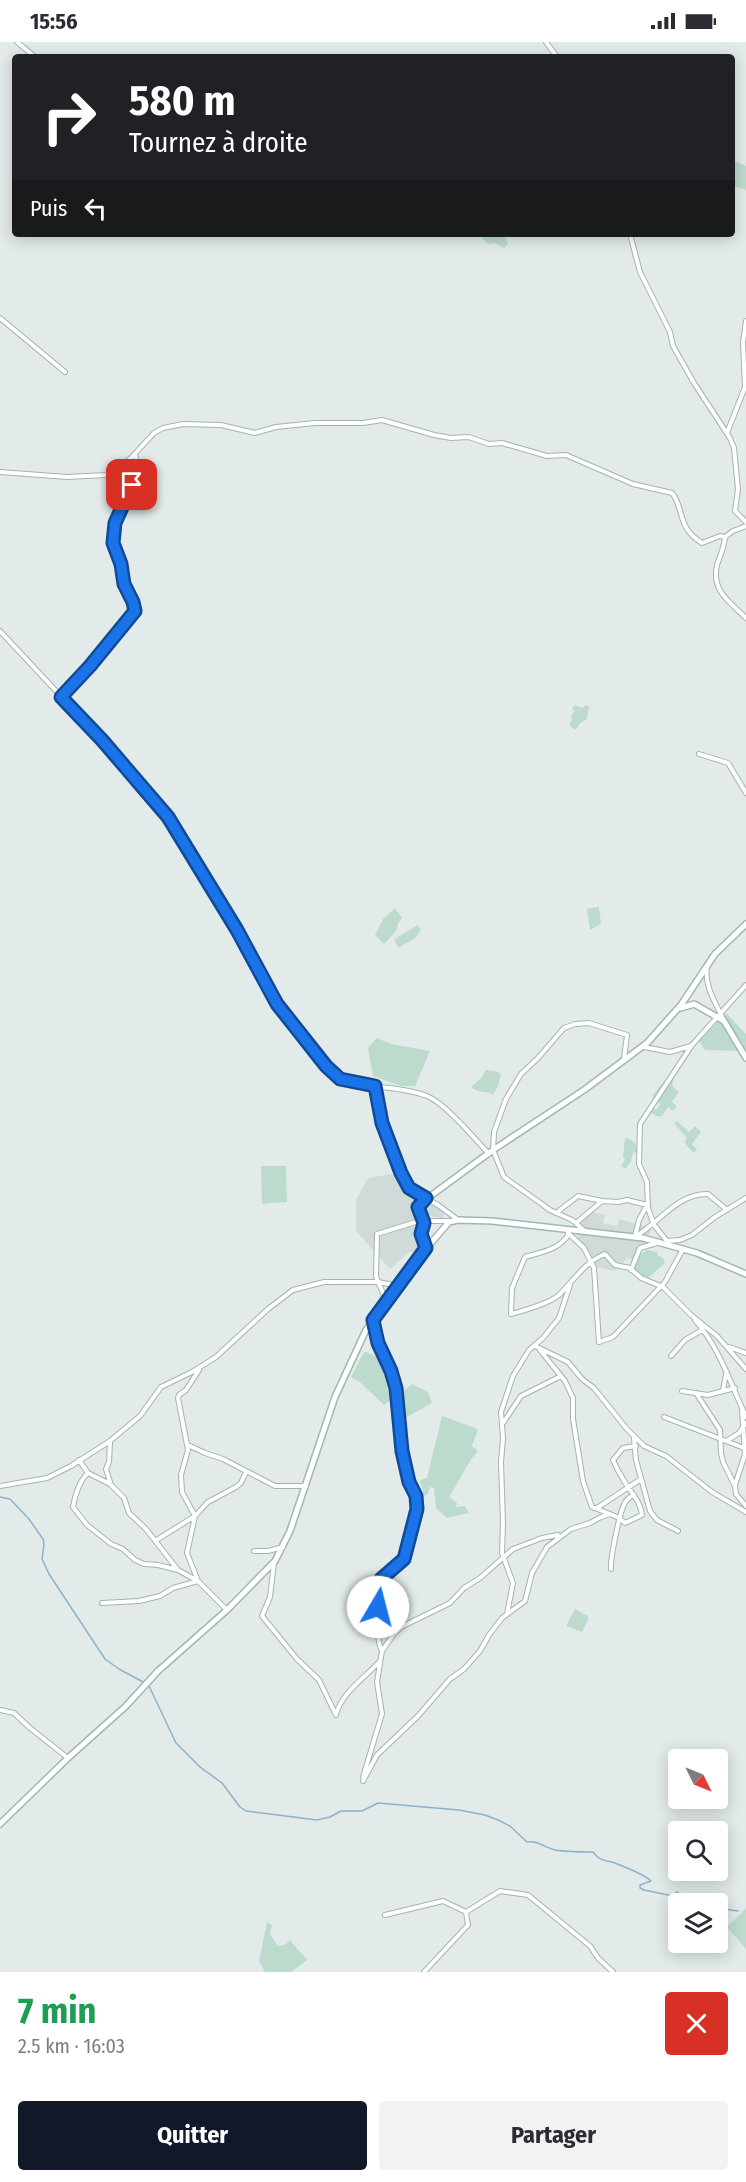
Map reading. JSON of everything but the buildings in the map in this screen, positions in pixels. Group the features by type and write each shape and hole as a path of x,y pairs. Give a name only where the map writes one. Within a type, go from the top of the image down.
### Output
{"street":[{"path":"16,42 30,54"},
{"path":"631,237 640,272 670,332 674,346 734,448 738,489 735,512 746,524 725,537 717,569 718,591 746,618"},
{"path":"0,318 65,372"},
{"path":"727,434 745,387 743,342 746,321"},
{"path":"0,472 68,477 106,475 130,459 154,433 163,428 183,424 213,424 255,433 315,423 363,423 382,420 435,435 451,438 469,437 489,444 502,443 547,456 566,455 633,484 672,494 676,498 686,529 702,543 720,536 725,537"},
{"path":"61,697 135,611 124,584 113,535 115,523 139,473 139,463 135,453"},
{"path":"0,630 102,740 168,817 237,930 277,1004 326,1066 340,1079 402,1089 430,1098 491,1152 504,1177 556,1213 576,1223 586,1232"},
{"path":"699,754 728,763 746,793"},
{"path":"426,1248 421,1234 423,1220 418,1207 426,1198 551,1113 642,1047 678,1009 724,944 746,924"},
{"path":"707,966 707,986 719,1015 746,1058"},
{"path":"664,1242 647,1205 647,1182 639,1164 640,1124 692,1045 746,985"},
{"path":"678,1009 686,1005 694,1005 719,1015"},
{"path":"491,1152 494,1132 506,1099 516,1081 564,1028 589,1023 627,1035 624,1061"},
{"path":"642,1047 670,1052 692,1045"},
{"path":"375,1086 382,1123 409,1188 458,1220"},
{"path":"635,1236 692,1195 708,1194 727,1210"},
{"path":"556,1213 578,1196 602,1201 627,1200 647,1205"},
{"path":"631,1270 639,1248 649,1244 680,1240 692,1235 715,1217 746,1198"},
{"path":"576,1223 602,1201"},
{"path":"635,1236 639,1220 647,1205"},
{"path":"385,1303 385,1293 378,1282 375,1259 377,1234 423,1220 533,1224 635,1236 664,1242 746,1274"},
{"path":"0,1824 126,1706 158,1671 228,1610 275,1561 283,1547 306,1486 335,1397 357,1349 385,1303 426,1248 451,1221"},
{"path":"562,1229 584,1248 592,1261 596,1277 595,1300 599,1342 614,1337 668,1279 683,1249"},
{"path":"569,1234 560,1245 542,1254 525,1257 512,1288 511,1314 550,1301 571,1284 581,1270 605,1254 615,1265 631,1270 641,1278 660,1286 726,1346 746,1369"},
{"path":"0,1486 47,1478 110,1441 140,1416 161,1387 216,1357 293,1290 324,1282 378,1282 399,1286"},
{"path":"507,1614 513,1583 503,1556 501,1538 503,1523 501,1412 511,1379 525,1356 559,1318 571,1284"},
{"path":"691,1315 735,1388 746,1417"},
{"path":"373,1320 378,1343 396,1388 402,1451 409,1482 416,1496 417,1509 404,1559 384,1575 378,1588 377,1638 382,1652"},
{"path":"671,1356 684,1340 702,1330"},
{"path":"535,1346 561,1376 573,1398 573,1419 583,1481 592,1507 626,1523 642,1515 642,1512 613,1460 623,1448 636,1446"},
{"path":"535,1346 568,1362 582,1379 594,1388 644,1446 666,1456 712,1492 746,1512"},
{"path":"726,1346 746,1353"},
{"path":"198,1581 187,1553 195,1516 183,1498 180,1480 188,1445 178,1397 186,1390 199,1368"},
{"path":"723,1390 726,1373"},
{"path":"502,1426 520,1396 561,1376"},
{"path":"682,1391 708,1395 735,1388"},
{"path":"696,1393 720,1430 723,1462 735,1486 736,1494 732,1504"},
{"path":"735,1486 745,1447 742,1407"},
{"path":"664,1417 745,1447"},
{"path":"726,1441 735,1437 746,1423"},
{"path":"634,1437 636,1460 650,1511 657,1520 678,1531"},
{"path":"110,1441 109,1462 106,1469 111,1485"},
{"path":"188,1445 223,1459 275,1486 306,1486"},
{"path":"80,1460 88,1473 111,1485 124,1498 129,1513 140,1522 178,1570"},
{"path":"155,1541 195,1516 205,1504 238,1485 246,1472"},
{"path":"88,1473 79,1487 73,1507 87,1525 111,1544 123,1548 139,1562 178,1570 198,1581 228,1610"},
{"path":"597,1508 642,1478"},
{"path":"736,1494 746,1506"},
{"path":"611,1569 619,1518 626,1501 634,1496"},
{"path":"562,1534 547,1547 536,1565 525,1600 492,1630 480,1651 464,1669 450,1679 418,1716 377,1755 363,1781 382,1714 377,1682 382,1652 401,1627 450,1603 464,1588 497,1564 503,1556 522,1545 562,1534 610,1514"},
{"path":"254,1551 268,1551 283,1547"},
{"path":"275,1561 270,1597 262,1616 297,1659 319,1680 336,1714 339,1704 349,1691 380,1661"},
{"path":"102,1604 139,1601 160,1596 173,1588 198,1581"},
{"path":"0,1710 14,1713 68,1758"},
{"path":"466,1912 500,1891 528,1895 590,1946 598,1959 613,1972"},
{"path":"385,1915 443,1901 466,1912"},
{"path":"424,1972 468,1925 466,1912"}],"shaded area":[{"path":"397,1173 406,1189 445,1212 442,1218 420,1215 419,1231 424,1243 412,1253 410,1251 390,1269 356,1231 356,1200 368,1178"},
{"path":"589,1211 605,1215 603,1223 617,1226 619,1219 648,1227 651,1230 643,1246 638,1247 633,1260 627,1258 616,1271 593,1267 576,1242 583,1218 587,1218"}],"green space":[{"path":"735,161 746,166 746,190 735,186"},
{"path":"483,237 505,237 508,244 504,248 495,243 488,244"},
{"path":"575,705 582,708 589,706 587,719 579,724 576,730 570,726 571,716 575,711 572,708"},
{"path":"599,907 601,924 590,930 587,909"},
{"path":"395,908 402,918 397,930 384,944 375,935 383,919"},
{"path":"418,925 421,930 415,938 398,948 394,939"},
{"path":"726,1013 746,1034 746,1051 705,1050 699,1041"},
{"path":"377,1038 391,1044 430,1051 415,1086 401,1086 373,1076 368,1048"},
{"path":"486,1070 501,1074 493,1095 471,1087"},
{"path":"674,1078 672,1086 679,1092 672,1102 677,1106 673,1111 668,1107 662,1116 656,1116 648,1111 650,1108 657,1109 660,1104 652,1096 666,1079"},
{"path":"677,1121 689,1132 695,1126 701,1132 692,1144 697,1149 694,1153 686,1145 687,1138 674,1123"},
{"path":"628,1138 635,1143 638,1152 633,1153 631,1162 625,1169 621,1166 625,1159 623,1157 625,1139"},
{"path":"261,1166 286,1166 287,1202 262,1204"},
{"path":"647,1250 657,1252 665,1263 648,1278 641,1277 633,1267 637,1257"},
{"path":"364,1352 378,1358 390,1376 393,1398 384,1405 360,1382 351,1377"},
{"path":"412,1384 428,1392 432,1403 398,1422 396,1398"},
{"path":"442,1416 478,1429 472,1446 478,1451 449,1497 457,1503 456,1507 465,1506 469,1513 447,1518 436,1508 434,1488 430,1487 428,1494 424,1496 420,1480 427,1478"},
{"path":"575,1609 588,1616 582,1632 566,1626"},
{"path":"746,1908 746,1949 728,1928"},
{"path":"267,1922 272,1925 270,1934 278,1946 285,1945 290,1940 307,1960 291,1972 265,1972 259,1961"}],"waterway":[{"path":"0,1497 10,1499 29,1519 43,1539 42,1559 49,1574 105,1659 145,1683"},
{"path":"149,1686 176,1743 200,1767 222,1783 240,1807 246,1811 317,1820 341,1811 362,1811 378,1803 459,1810 485,1815 510,1826 527,1842 535,1842 555,1850 593,1852 597,1857 638,1873 651,1881 640,1885 640,1888 668,1895"},
{"path":"728,1910 738,1911"}],"route":[{"path":"132,485 113,529 113,543 118,552 124,584 135,611 61,697 102,740 168,817 237,930 277,1004 326,1066 340,1079 375,1086 382,1123 401,1173 409,1188 426,1198 418,1208 423,1217 424,1227 421,1234 426,1248 373,1320 378,1343 396,1388 402,1451 409,1482 417,1502 416,1519 404,1559 381,1579 377,1592 378,1607"}]}
